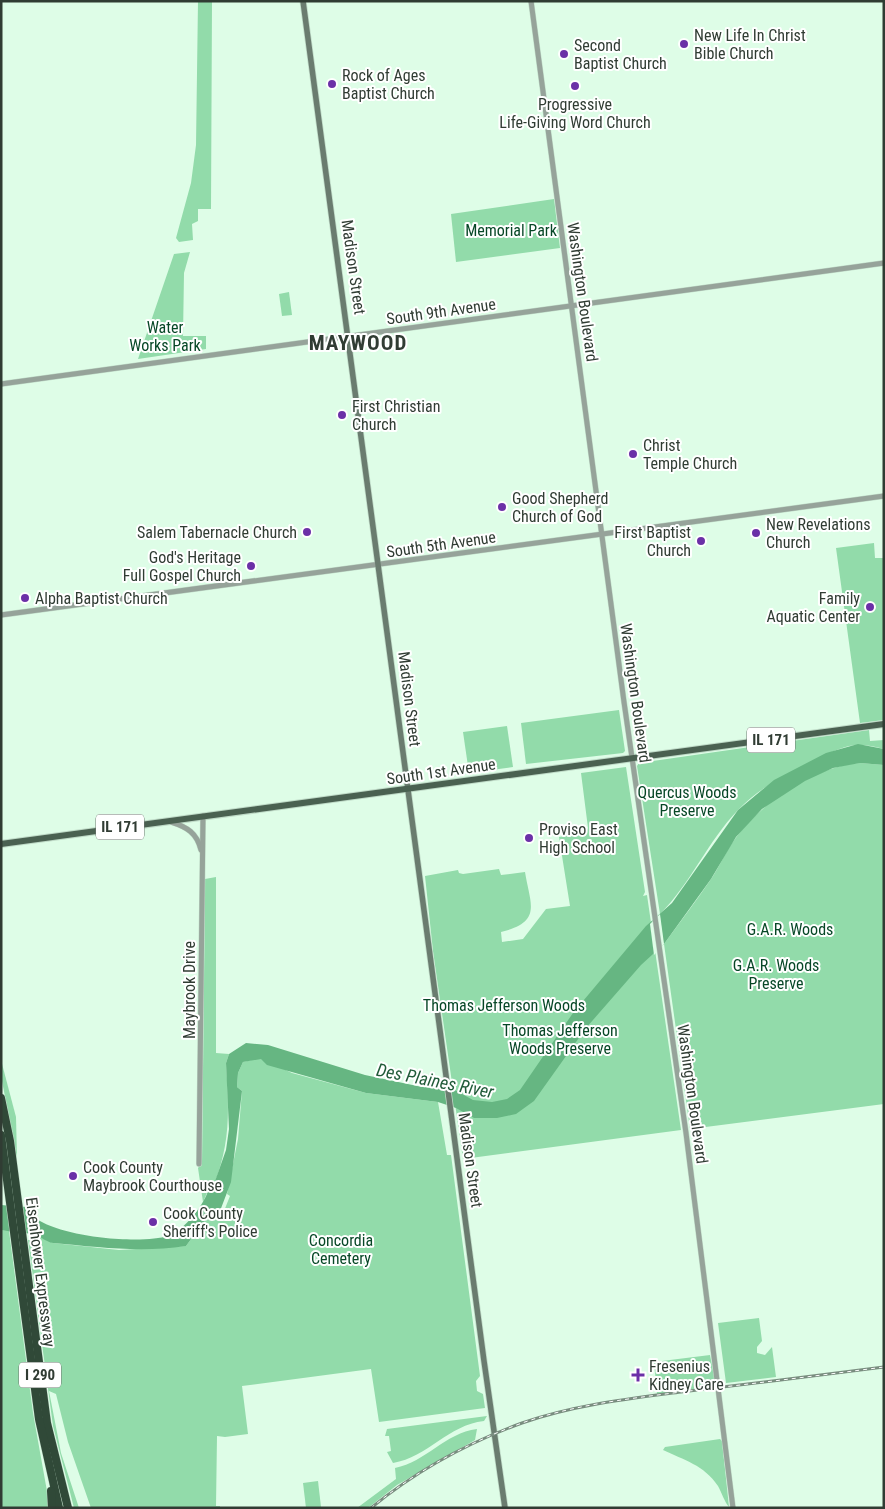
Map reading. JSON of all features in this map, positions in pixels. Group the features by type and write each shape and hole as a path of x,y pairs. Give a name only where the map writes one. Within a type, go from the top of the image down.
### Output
{"highway":[{"name":"Eisenhower Expressway","path":"1,1098 39,1419 59,1508"},
{"name":"Eisenhower Expressway","path":"1,1135 15,1206"},
{"name":"Eisenhower Expressway","path":"19,1240 47,1423 68,1508"},
{"path":"52,1482 52,1508"}],"main road":[{"name":"Madison Street","path":"303,1 349,336 503,1508"},
{"name":"South 1st Avenue","path":"1,844 884,724"}],"street":[{"name":"Washington Boulevard","path":"531,1 632,759 706,1287 734,1508"},
{"name":"South 9th Avenue","path":"1,384 884,263"},
{"name":"South 5th Avenue","path":"1,615 884,496"},
{"name":"Maybrook Drive","path":"199,1164 203,816"},
{"path":"169,821 191,831 199,842 203,860"}],"green space":[{"path":"198,1 212,1 211,209 198,209 198,221 192,224 193,240 179,242 176,238 191,183 196,145"},
{"name":"Memorial Park","path":"554,199 560,248 456,262 451,214"},
{"name":"Water Works Park","path":"190,252 184,273 183,336 206,336 206,349 138,359 174,254"},
{"path":"289,292 292,315 282,316 279,294"},
{"path":"874,543 875,558 884,558 884,720 860,723 836,548"},
{"path":"619,710 625,751 623,753 526,764 521,723"},
{"path":"507,726 513,767 469,773 463,732"},
{"name":"Quercus Woods Preserve","path":"869,730 870,741 884,740 884,749 864,745 841,748 784,776 755,794 727,822 681,889 660,914 637,766 639,763"},
{"name":"G.A.R. Woods","path":"860,763 884,765 884,1104 690,1129 664,944 709,882 735,839 759,813 774,800 808,779 843,765"},
{"name":"Thomas Jefferson Woods Preserve","path":"626,767 645,892 643,896 647,895 681,1130 463,1159 433,951 425,876 458,870 459,873 463,874 499,869 501,875 525,872 531,910 523,923 501,932 502,942 523,939 546,909 570,906 559,837 585,833 588,828 581,773"},
{"path":"216,877 216,1053 229,1054 226,1063 228,1112 226,1141 219,1171 213,1188 209,1188 203,1202 198,1168 202,1163 205,879"},
{"name":"Concordia Cemetery","path":"261,1058 292,1073 366,1093 438,1102 447,1155 451,1155 480,1376 476,1381 477,1391 483,1394 485,1408 379,1422 371,1369 242,1386 248,1434 225,1437 217,1436 216,1506 220,1506 220,1508 91,1508 68,1442 56,1394 49,1391 61,1453 79,1508 74,1508 53,1426 28,1240 36,1241 40,1237 53,1243 119,1250 186,1246 208,1216 222,1216 230,1196 227,1194 238,1139 242,1091 237,1087 238,1073 243,1062"},
{"path":"1,1060 16,1117 17,1158 1,1076"},
{"path":"1,1230 9,1231 33,1413 50,1508 1,1508"},
{"path":"759,1318 762,1341 757,1347 757,1353 765,1355 772,1347 776,1377 726,1383 718,1323"},
{"path":"710,1355 716,1386 657,1394 654,1362"},
{"path":"487,1416 484,1421 460,1428 405,1460 393,1463 387,1452 391,1451 389,1436 385,1436 387,1429"},
{"path":"477,1429 475,1440 397,1485 368,1508 357,1508 396,1479 395,1468 416,1460 455,1436"},
{"path":"720,1439 722,1441 729,1507 718,1486 706,1473 693,1464 663,1450 665,1447"},
{"path":"318,1481 321,1507 306,1508 303,1483"}],"shaded area":[{"path":"858,744 884,749 884,765 860,763 833,768 805,781 762,809 736,837 711,879 664,944 641,965 586,1028 534,1101 516,1114 497,1118 474,1118 456,1108 438,1102 366,1093 267,1065 261,1059 243,1062 238,1073 237,1087 242,1091 231,1182 220,1211 221,1216 208,1216 186,1246 119,1249 53,1243 31,1234 1,1230 1,1205 26,1207 34,1217 49,1225 69,1232 91,1236 114,1239 154,1239 168,1236 181,1229 203,1202 209,1188 213,1187 226,1150 229,1129 226,1063 229,1054 246,1043 268,1045 365,1075 422,1087 444,1086 473,1100 492,1102 507,1099 520,1090 573,1013 646,926 672,903 738,810 774,780 826,753"}],"pier":[{"path":"660,914 664,944 654,955 650,924"}],"railway":[{"path":"371,1508 406,1482 443,1459 502,1431 541,1417 580,1407 620,1400 884,1367"}],"place":[{"name":"New Life In Christ Bible Church","path":"684,44"},
{"name":"Second Baptist Church","path":"564,54"},
{"name":"Rock of Ages Baptist Church","path":"332,84"},
{"name":"Progressive Life-Giving Word Church","path":"575,86"},
{"name":"First Christian Church","path":"342,415"},
{"name":"Christ Temple Church","path":"633,454"},
{"name":"Good Shepherd Church of God","path":"502,507"},
{"name":"Salem Tabernacle Church","path":"307,532"},
{"name":"New Revelations Church","path":"756,533"},
{"name":"First Baptist Church","path":"701,541"},
{"name":"God's Heritage Full Gospel Church","path":"251,566"},
{"name":"Alpha Baptist Church","path":"25,598"},
{"name":"Family Aquatic Center","path":"870,607"},
{"name":"Proviso East High School","path":"529,838"},
{"name":"Cook County Maybrook Courthouse","path":"73,1176"},
{"name":"Cook County Sheriff's Police","path":"153,1222"},
{"name":"Fresenius Kidney Care","path":"638,1375"}],"district":[{"name":"MAYWOOD","path":"358,343"}],"park label":[{"name":"G.A.R. Woods Preserve","path":"776,974"},
{"name":"Thomas Jefferson Woods","path":"504,1005"}],"water label":[{"name":"Des Plaines River","path":"435,1081"}]}
